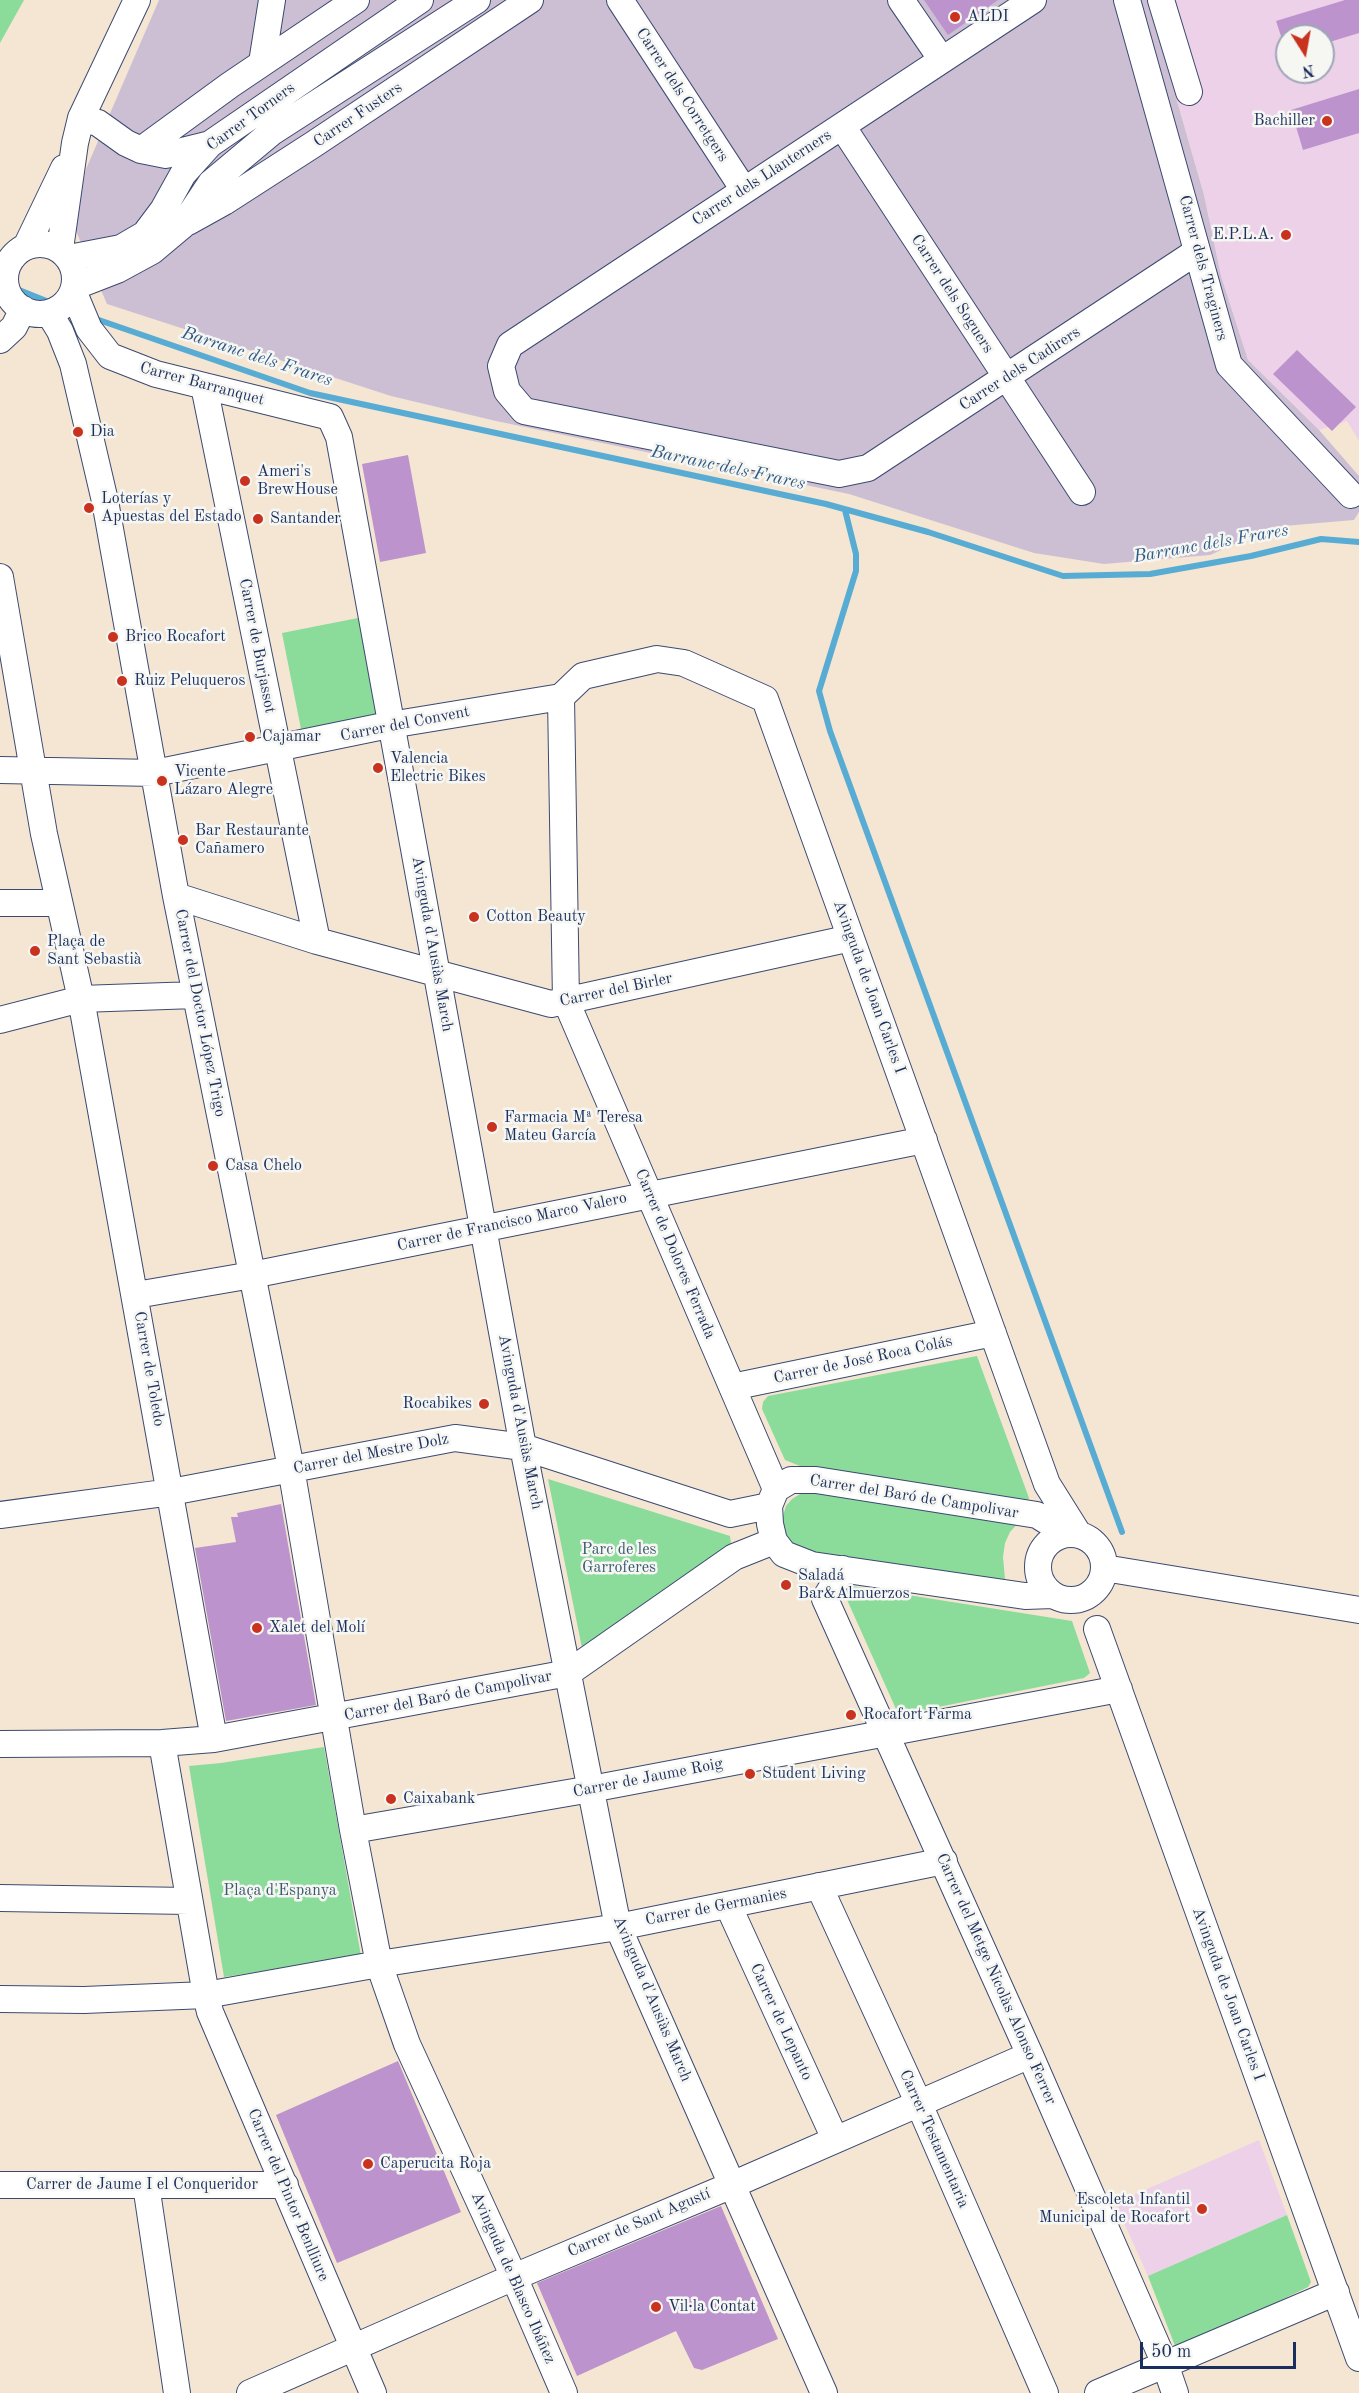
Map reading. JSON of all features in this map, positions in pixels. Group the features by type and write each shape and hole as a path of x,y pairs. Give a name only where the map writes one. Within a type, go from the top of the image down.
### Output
{"street":[{"path":"64,254 75,143 81,118 137,0"},
{"path":"262,63 272,0"},
{"path":"141,150 262,63 356,0"},
{"name":"Carrer Torners","path":"64,254 121,248 145,234 163,210 183,174 210,144 420,0"},
{"name":"Carrer Fusters","path":"183,225 211,183 272,132 477,0"},
{"name":"Carrer Fusters","path":"75,290 152,251 183,225 224,202 294,157 530,0"},
{"name":"Carrer dels Corretgers","path":"620,0 744,190"},
{"path":"902,0 942,60"},
{"name":"Carrer dels Llanterners","path":"838,474 524,411 507,391 501,366 510,345 1034,0"},
{"name":"Carrer dels Traginers","path":"1127,0 1229,365 1351,495"},
{"path":"1161,0 1189,92"},
{"path":"81,118 98,123 126,143 141,150 166,155 210,144"},
{"name":"Carrer dels Soguers","path":"842,126 1082,492"},
{"path":"13,252 32,244 50,244 64,254 75,269 75,290 67,304 49,314 29,313 14,304 3,292 13,252 75,143"},
{"name":"Carrer dels Cadirers","path":"838,474 868,468 1196,252"},
{"name":"Carrer Barranquet","path":"75,290 89,329 110,356 156,374 330,417"},
{"path":"0,340 14,327 23,309"},
{"name":"Carrer del Doctor López Trigo","path":"49,314 60,331 73,364 105,501 195,995 291,1468 334,1718"},
{"path":"78,383 118,359"},
{"name":"Carrer de Burjassot","path":"204,386 317,941"},
{"name":"Avinguda d'Ausiàs March","path":"330,417 339,437 523,1447 618,1927 824,2393"},
{"path":"0,577 32,772 81,999"},
{"name":"Avinguda de Joan Carles I","path":"561,696 583,676 657,659 684,663 765,699 1047,1484 1074,1534"},
{"name":"Carrer del Convent","path":"0,770 155,773 393,725 561,696"},
{"name":"Carrer de Dolores Ferrada","path":"561,696 566,1002 732,1387 773,1498"},
{"name":"Carrer del Birler","path":"176,896 317,941 551,1004 851,938"},
{"path":"0,903 59,903"},
{"path":"0,1020 81,999 195,995"},
{"name":"Carrer de Toledo","path":"81,999 214,1739"},
{"name":"Carrer de Francisco Marco Valero","path":"136,1295 252,1275 924,1140"},
{"name":"Carrer de José Roca Colás","path":"732,1387 993,1333"},
{"name":"Carrer del Mestre Dolz","path":"0,1515 171,1492 455,1437 523,1447 730,1514 773,1498"},
{"name":"Carrer del Baró de Campolivar","path":"773,1498 791,1479 816,1480 991,1507 1043,1518 1074,1534"},
{"name":"Avinguda de Joan Carles I","path":"1040,1555 1047,1484"},
{"path":"773,1498 770,1524 774,1541 784,1554 812,1565 1025,1596 1058,1597 1075,1600 1086,1597 1100,1579 1104,1560 1099,1549 1086,1537 1074,1534 1060,1536 1047,1545 1040,1555 1038,1573 1043,1585 1058,1597 1098,1629"},
{"name":"Carrer del Baró de Campolivar","path":"334,1718 568,1673 734,1557 774,1541"},
{"name":"Carrer del Metge Nicolàs Alonso Ferrer","path":"843,1569 825,1599 1030,2055 1166,2364 1175,2393"},
{"path":"1100,1579 1359,1610"},
{"name":"Avinguda de Joan Carles I","path":"1100,1579 1098,1629 1359,2358"},
{"name":"Carrer de Jaume Roig","path":"353,1830 591,1789 1119,1689"},
{"path":"0,1744 162,1743 214,1739 334,1718 353,1830 380,1964 206,1995 84,2000 0,1999"},
{"path":"162,1743 206,1995"},
{"name":"Carrer de Germanies","path":"380,1964 618,1927 944,1861"},
{"name":"Carrer Testamentaria","path":"819,1886 919,2104 1045,2393"},
{"path":"0,1898 189,1901"},
{"name":"Carrer de Lepanto","path":"728,1905 835,2139"},
{"name":"Avinguda de Blasco Ibáñez","path":"380,1964 407,2044 514,2277 564,2393"},
{"name":"Carrer del Pintor Benlliure","path":"206,1995 210,2012 373,2393"},
{"name":"Carrer de Sant Agustí","path":"250,2393 1030,2055"},
{"name":"Carrer de Jaume I el Conqueridor","path":"0,2185 285,2186"},
{"path":"146,2185 177,2393"},
{"path":"1098,2393 1335,2292"}],"shaded area":[{"path":"159,0 1148,0 1204,195 1221,276 1248,360 1319,430 1359,476 1359,512 1354,520 1272,527 1210,555 1104,564 1034,553 849,494 496,421 391,396 107,304 73,224 86,169"},
{"name":"E.P.L.A.","path":"1148,0 1359,0 1359,441 1347,421 1319,430 1248,360 1221,276 1204,195"},
{"name":"Escoleta Infantil Municipal de Rocafort","path":"1259,2140 1287,2215 1148,2276 1115,2203"}],"green space":[{"path":"0,0 24,0 0,43"},
{"path":"363,617 380,715 301,729 282,633"},
{"path":"977,1356 1029,1498 1027,1503 800,1466 785,1460 762,1409 763,1402 768,1396"},
{"name":"Parc de les Garroferes","path":"548,1479 730,1536 731,1544 587,1649 582,1648"},
{"path":"811,1491 1019,1522 1010,1532 1005,1543 1003,1557 1005,1579 1010,1589 808,1557 787,1545 782,1519 786,1506 792,1499"},
{"path":"851,1586 1072,1621 1090,1673 1084,1678 903,1714 896,1709 844,1593"},
{"name":"Plaça d'Espanya","path":"324,1747 361,1956 224,1977 189,1766"},
{"path":"1287,2215 1311,2282 1308,2287 1177,2351 1148,2276"}],"building":[{"name":"ALDI","path":"924,0 998,0 948,35"},
{"path":"1345,0 1359,0 1359,33 1335,40 1335,24 1277,24 1276,21"},
{"name":"Bachiller","path":"1359,89 1359,133 1303,150 1291,110"},
{"path":"1297,350 1356,407 1332,431 1273,374"},
{"path":"408,455 426,553 380,562 362,464"},
{"name":"Xalet del Molí","path":"281,1504 316,1705 226,1721 195,1548 236,1542 231,1517 238,1517 237,1513"},
{"name":"Caperucita Roja","path":"398,2061 461,2212 337,2263 276,2115"},
{"name":"Vil·la Contat","path":"721,2206 778,2339 702,2370 694,2368 676,2331 577,2376 537,2283"}],"waterway":[{"name":"Barranc dels Frares","path":"19,290 49,302"},
{"name":"Barranc dels Frares","path":"96,319 310,393 826,504 928,532 1063,576 1150,574 1251,556 1321,539 1359,542"},
{"path":"845,510 856,554 856,571 819,691 830,731 1122,1532"}],"place":[{"name":"ALDI","path":"955,17"},
{"name":"Bachiller","path":"1327,121"},
{"name":"E.P.L.A.","path":"1286,235"},
{"name":"Dia","path":"78,432"},
{"name":"Ameri's BrewHouse","path":"245,481"},
{"name":"Loterías y Apuestas del Estado","path":"89,508"},
{"name":"Santander","path":"258,519"},
{"name":"Brico Rocafort","path":"113,637"},
{"name":"Ruiz Peluqueros","path":"122,681"},
{"name":"Cajamar","path":"250,737"},
{"name":"Valencia Electric Bikes","path":"378,768"},
{"name":"Vicente Lázaro Alegre","path":"162,781"},
{"name":"Bar Restaurante Cañamero","path":"183,840"},
{"name":"Cotton Beauty","path":"474,917"},
{"name":"Plaça de Sant Sebastià","path":"35,951"},
{"name":"Farmacia Mª Teresa Mateu García","path":"492,1127"},
{"name":"Casa Chelo","path":"213,1166"},
{"name":"Rocabikes","path":"484,1404"},
{"name":"Saladá Bar&Almuerzos","path":"786,1585"},
{"name":"Xalet del Molí","path":"257,1628"},
{"name":"Rocafort Farma","path":"851,1715"},
{"name":"Student Living","path":"750,1774"},
{"name":"Caixabank","path":"391,1799"},
{"name":"Caperucita Roja","path":"368,2164"},
{"name":"Escoleta Infantil Municipal de Rocafort","path":"1202,2209"},
{"name":"Vil·la Contat","path":"656,2307"}]}
